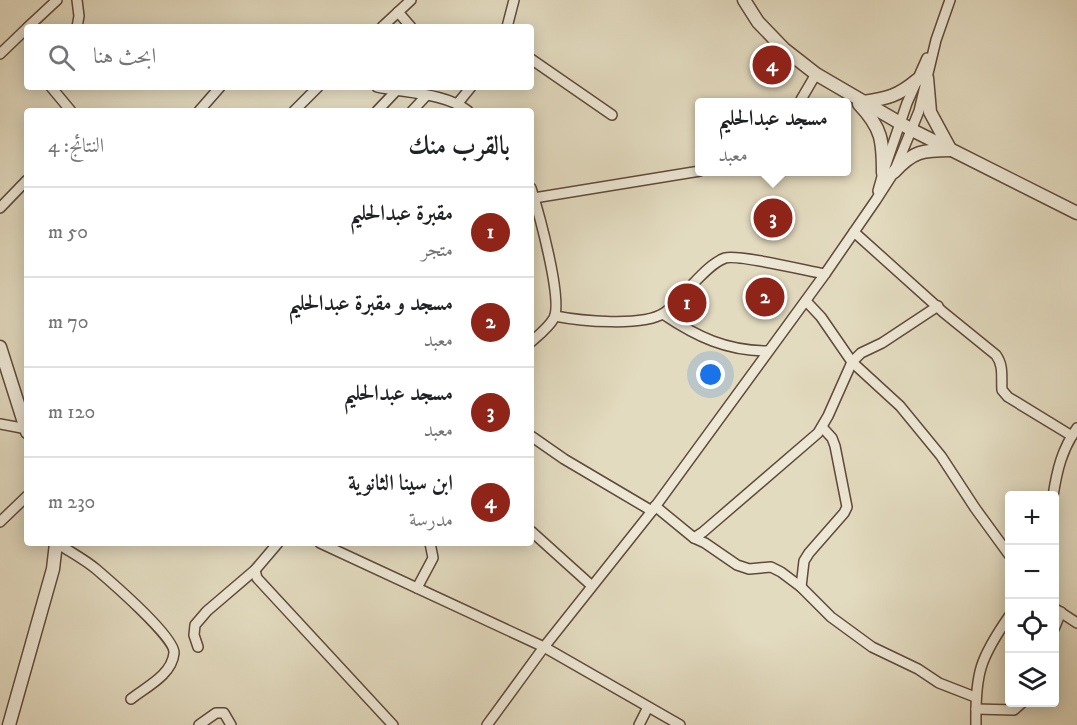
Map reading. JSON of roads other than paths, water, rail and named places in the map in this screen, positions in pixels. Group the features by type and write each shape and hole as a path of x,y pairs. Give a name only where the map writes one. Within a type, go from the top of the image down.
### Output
{"street":[{"path":"30,24 57,0"},
{"path":"77,0 78,24"},
{"path":"385,24 411,0"},
{"path":"508,24 514,0"},
{"path":"744,0 758,22 784,49 816,74 900,123 1077,213"},
{"path":"888,172 900,123 922,79 950,0"},
{"path":"398,12 408,24"},
{"path":"0,54 24,30"},
{"path":"534,61 612,115"},
{"path":"801,98 816,74"},
{"path":"864,102 893,97 922,79"},
{"path":"487,725 544,647 653,508 806,301 876,200 919,111 922,79"},
{"path":"922,79 930,112 952,149"},
{"path":"54,90 68,108"},
{"path":"202,108 217,90"},
{"path":"297,108 315,90"},
{"path":"391,90 458,103 464,108"},
{"path":"458,103 468,90"},
{"path":"380,108 396,91"},
{"path":"850,94 870,115 881,137 888,172"},
{"path":"415,108 426,96"},
{"path":"888,172 917,153 952,149"},
{"path":"534,339 555,316 556,308 551,267 534,198 695,172"},
{"path":"0,208 24,183"},
{"path":"854,232 996,355 1002,370 1002,390 1008,397 1074,432 1060,459 1054,491"},
{"path":"555,316 578,320 641,321 663,314 698,279 726,257 825,274"},
{"path":"806,301 821,317 852,362 900,406 941,456 1005,549"},
{"path":"694,538 822,427 852,362 938,306"},
{"path":"663,314 685,329 724,346 749,351 768,351"},
{"path":"0,346 24,421"},
{"path":"0,424 24,429"},
{"path":"801,587 804,561 847,507 835,446 832,438 822,427"},
{"path":"534,438 564,459 653,508 694,538 743,568 771,567 782,572 801,587 831,618 872,647 918,669 939,683 975,697"},
{"path":"0,522 24,499"},
{"path":"534,534 592,586"},
{"path":"9,725 53,569 57,546"},
{"path":"61,546 95,569 171,641 174,653 164,675 131,699"},
{"path":"198,647 194,635 195,625 207,611 255,570 275,546"},
{"path":"326,546 544,647 680,725"},
{"path":"417,588 434,558 431,546"},
{"path":"255,570 257,578 393,725"},
{"path":"1059,611 1077,623"},
{"path":"976,725 976,683 982,661 1005,622"},
{"path":"639,725 648,707"},
{"path":"976,710 1014,710 1017,707"},
{"path":"199,725 216,713 224,714 231,725"}],"place":[{"name":"ابن سينا الثانوية","path":"772,65"},
{"name":"مسجد عبدالحليم","path":"773,218"},
{"name":"مسجد و مقبرة عبدالحليم","path":"765,297"},
{"name":"مقبرة عبدالحليم","path":"687,303"}]}
